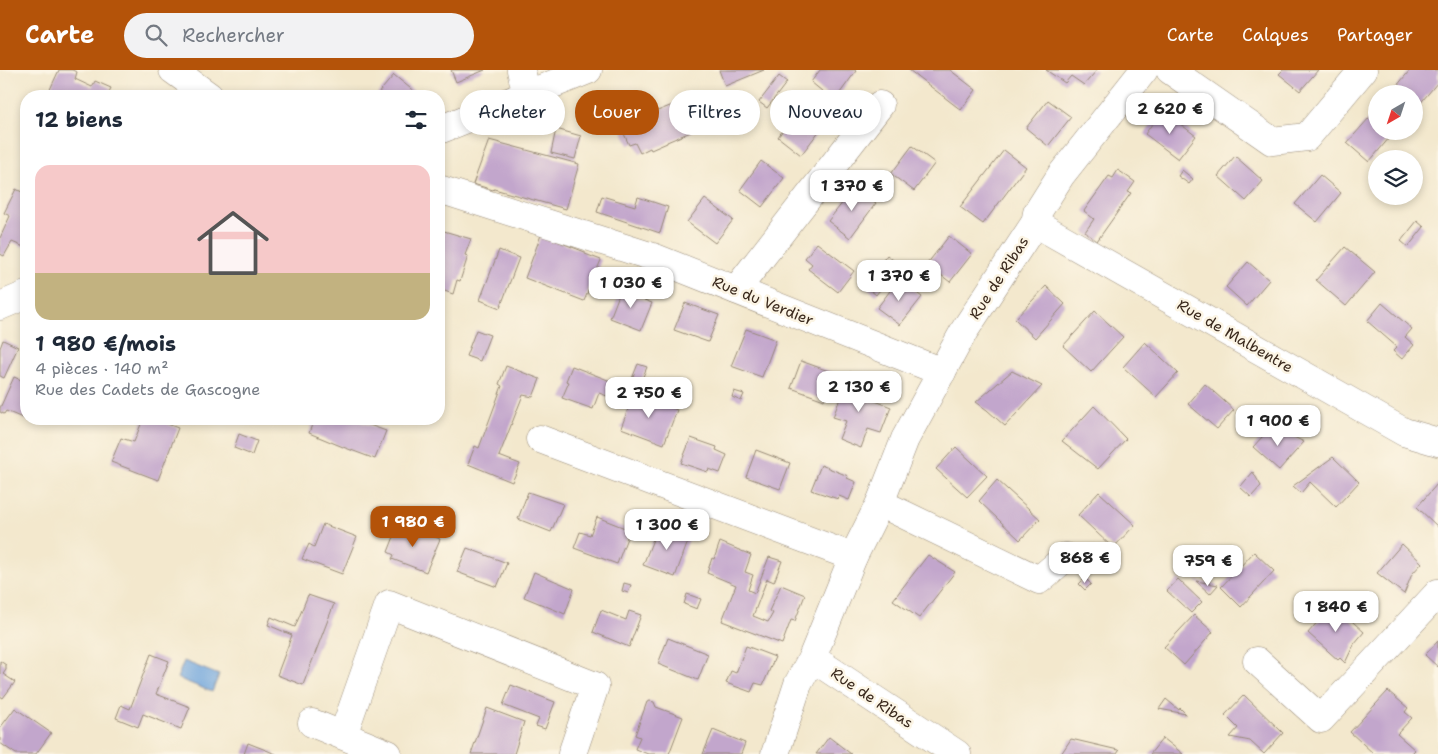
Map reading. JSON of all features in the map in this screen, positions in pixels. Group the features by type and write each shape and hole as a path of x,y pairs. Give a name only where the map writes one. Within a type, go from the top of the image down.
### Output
{"street":[{"path":"173,70 201,90"},
{"path":"445,127 525,82 588,70"},
{"name":"Rue de Ribas","path":"775,754 798,684 812,658 853,558 880,503 905,439 964,331 1034,223 1037,213 1061,175 1144,70"},
{"path":"1170,70 1272,141 1307,137 1363,70"},
{"path":"736,290 857,135"},
{"name":"Rue du Verdier","path":"445,191 653,257 942,372"},
{"name":"Rue de Malbentre","path":"1034,223 1404,432 1438,442"},
{"path":"0,306 20,298"},
{"path":"540,439 853,558"},
{"path":"880,503 1039,580 1066,557"},
{"path":"1257,661 1321,719 1438,592"},
{"path":"343,735 389,604 595,686 572,754"},
{"name":"Rue de Ribas","path":"812,658 957,754"},
{"path":"312,723 388,754"}],"water":[{"path":"184,661 219,675 212,692 177,678"}],"building":[{"path":"59,70 77,72 75,79 92,87 95,81 111,88 110,90 50,90"},
{"path":"451,70 485,70 456,82"},
{"path":"719,70 764,70 725,86"},
{"path":"820,70 856,71 842,90 821,90 811,82"},
{"path":"909,70 950,70 976,90 961,110"},
{"path":"1046,70 1097,70 1084,85 1071,76 1065,83"},
{"path":"1283,70 1318,70 1300,91 1279,74"},
{"path":"1410,70 1438,70 1438,82 1423,100 1423,85 1398,85"},
{"path":"394,75 412,90 381,90"},
{"path":"779,76 787,82 781,90 770,90 770,104 767,108 760,101"},
{"path":"1048,100 1071,117 1048,146 1026,128"},
{"path":"669,106 669,135 684,135 640,153 635,143 629,145 625,135 659,135 659,110"},
{"path":"1162,110 1196,136 1178,159 1145,134"},
{"path":"1368,119 1368,140 1387,140 1379,150 1368,150 1368,161 1347,143"},
{"path":"565,132 581,136 575,159 551,153 555,135 565,135"},
{"path":"779,135 816,135 801,155 778,137"},
{"path":"489,140 579,164 566,209 473,184"},
{"path":"912,146 935,163 914,191 891,174"},
{"path":"1004,150 1026,167 983,224 960,207"},
{"path":"1235,156 1263,181 1246,201 1218,176"},
{"path":"761,161 784,178 762,207 740,190"},
{"path":"1118,170 1135,182 1128,192 1131,193 1097,241 1085,232 1094,219 1084,211 1109,176 1113,178"},
{"path":"1182,170 1193,179 1189,184 1178,176"},
{"path":"1320,175 1341,193 1317,222 1295,204"},
{"path":"855,187 876,203 850,238 828,221"},
{"path":"16,189 20,191 20,245 12,242 4,256 0,254 0,238 10,216 4,213"},
{"path":"602,196 635,206 638,197 668,207 660,233 597,212"},
{"path":"705,199 733,220 715,243 687,222"},
{"path":"1417,221 1424,227 1408,247 1401,241"},
{"path":"445,231 471,239 465,255 468,256 460,281 457,280 453,294 445,291"},
{"path":"541,235 601,260 584,301 525,278"},
{"path":"949,236 972,254 950,282 927,264"},
{"path":"817,243 854,271 838,292 808,269 812,264 805,258"},
{"path":"1345,247 1375,272 1346,306 1316,280"},
{"path":"499,250 519,258 500,308 480,300"},
{"path":"887,255 899,265 876,295 864,285"},
{"path":"1248,262 1269,280 1247,306 1226,287"},
{"path":"899,279 922,297 900,325 877,308"},
{"path":"1046,286 1065,304 1035,338 1015,319"},
{"path":"622,287 636,292 634,296 652,303 641,330 610,318"},
{"path":"685,303 719,315 708,342 674,330"},
{"path":"1382,303 1412,329 1405,337 1414,345 1402,359 1393,351 1397,347 1367,321"},
{"path":"1095,311 1123,337 1091,372 1063,346"},
{"path":"746,329 776,340 762,377 731,366"},
{"path":"476,330 490,335 480,361 466,356"},
{"path":"3,340 18,347 4,378 0,376 0,348"},
{"path":"1145,342 1178,373 1156,397 1123,367"},
{"path":"801,361 834,373 824,400 791,388"},
{"path":"638,364 647,367 640,384 631,381"},
{"path":"506,366 540,379 533,397 523,395 499,456 520,464 512,482 468,464 475,446 479,448 502,386 499,384"},
{"path":"572,366 613,382 607,396 599,393 593,409 562,398 569,382 566,381"},
{"path":"1012,371 1042,386 1005,426 976,402"},
{"path":"850,372 863,377 857,394 891,407 881,433 868,429 861,448 839,439 846,421 833,417"},
{"path":"14,377 20,380 20,417 6,411 4,414 0,412"},
{"path":"1205,384 1234,410 1217,429 1188,404"},
{"path":"734,391 744,394 741,401 732,397"},
{"path":"634,393 677,410 664,444 621,428"},
{"path":"1094,406 1126,439 1098,469 1062,441"},
{"path":"141,425 170,425 178,428 158,480 111,462 121,438 134,442"},
{"path":"312,425 370,425 386,431 375,459 309,433"},
{"path":"1272,426 1304,442 1279,470 1253,447"},
{"path":"239,434 257,441 252,455 234,448"},
{"path":"691,438 717,447 716,450 727,455 720,473 709,469 708,472 681,463"},
{"path":"956,447 987,476 967,497 936,469"},
{"path":"756,450 790,463 780,489 746,477"},
{"path":"1333,457 1359,482 1336,507 1310,482 1301,493 1293,486"},
{"path":"821,465 848,476 847,478 856,482 849,500 839,496 838,499 811,490"},
{"path":"1253,472 1261,486 1251,497 1240,487"},
{"path":"997,480 1040,519 1020,540 979,501"},
{"path":"1438,483 1438,527 1417,507"},
{"path":"528,492 563,504 551,532 518,519"},
{"path":"1099,492 1135,525 1113,548 1078,515"},
{"path":"597,517 630,530 617,564 574,548 580,532 590,535"},
{"path":"323,524 357,537 342,574 302,559 309,544 314,547"},
{"path":"399,524 440,539 426,572 392,559 394,555 388,552"},
{"path":"659,524 690,536 675,577 643,565"},
{"path":"720,542 751,555 745,572 753,575 748,590 755,593 769,557 782,561 774,582 767,579 753,616 768,622 773,613 769,611 781,585 805,595 795,621 791,620 782,644 722,621 736,585 707,573"},
{"path":"1402,544 1422,563 1412,574 1404,594 1377,573"},
{"path":"467,548 507,563 497,587 457,572"},
{"path":"1254,552 1274,571 1241,607 1221,587"},
{"path":"928,555 955,572 919,618 893,600"},
{"path":"534,572 574,589 565,614 524,597"},
{"path":"1085,578 1091,584 1085,590 1079,584"},
{"path":"1178,579 1202,602 1191,613 1167,591"},
{"path":"1196,581 1218,585 1210,594"},
{"path":"624,583 631,585 628,593 622,591"},
{"path":"687,594 701,599 697,609 684,604"},
{"path":"308,595 334,604 303,685 277,675 292,635 268,625 271,617 295,627"},
{"path":"1333,604 1364,632 1354,644 1345,663 1340,658 1338,660 1308,633"},
{"path":"601,610 626,620 629,611 641,615 629,647 593,632"},
{"path":"1194,615 1213,632 1184,665 1164,647"},
{"path":"668,638 708,654 698,680 658,664"},
{"path":"1438,641 1438,667 1425,655"},
{"path":"746,646 775,657 763,685 755,683 751,692 726,683 731,671 736,673"},
{"path":"151,654 169,661 156,694 190,707 181,729 143,714 138,727 116,718 121,705 130,709"},
{"path":"0,661 6,665 6,670 3,674 15,682 3,698 0,696"},
{"path":"511,685 555,702 545,729 536,726 539,719 503,705"},
{"path":"1388,691 1408,708 1405,712 1412,718 1397,734 1415,750 1411,754 1374,754 1350,732"},
{"path":"1244,695 1283,733 1264,754 1250,741 1230,737 1238,728 1225,715"},
{"path":"1166,699 1179,710 1180,708 1186,714 1159,709"},
{"path":"647,702 654,702 656,707 683,717 669,754 648,754 635,749 640,737 635,735"},
{"path":"15,708 51,733 36,754 16,754 0,743 0,728"},
{"path":"487,708 524,722 514,754 471,754"},
{"path":"713,730 745,743 741,754 703,754"},
{"path":"829,737 851,754 816,754"},
{"path":"1163,738 1183,754 1150,754"},
{"path":"1071,739 1119,751 1117,754 1061,754"},
{"path":"248,743 276,754 244,754"}]}
